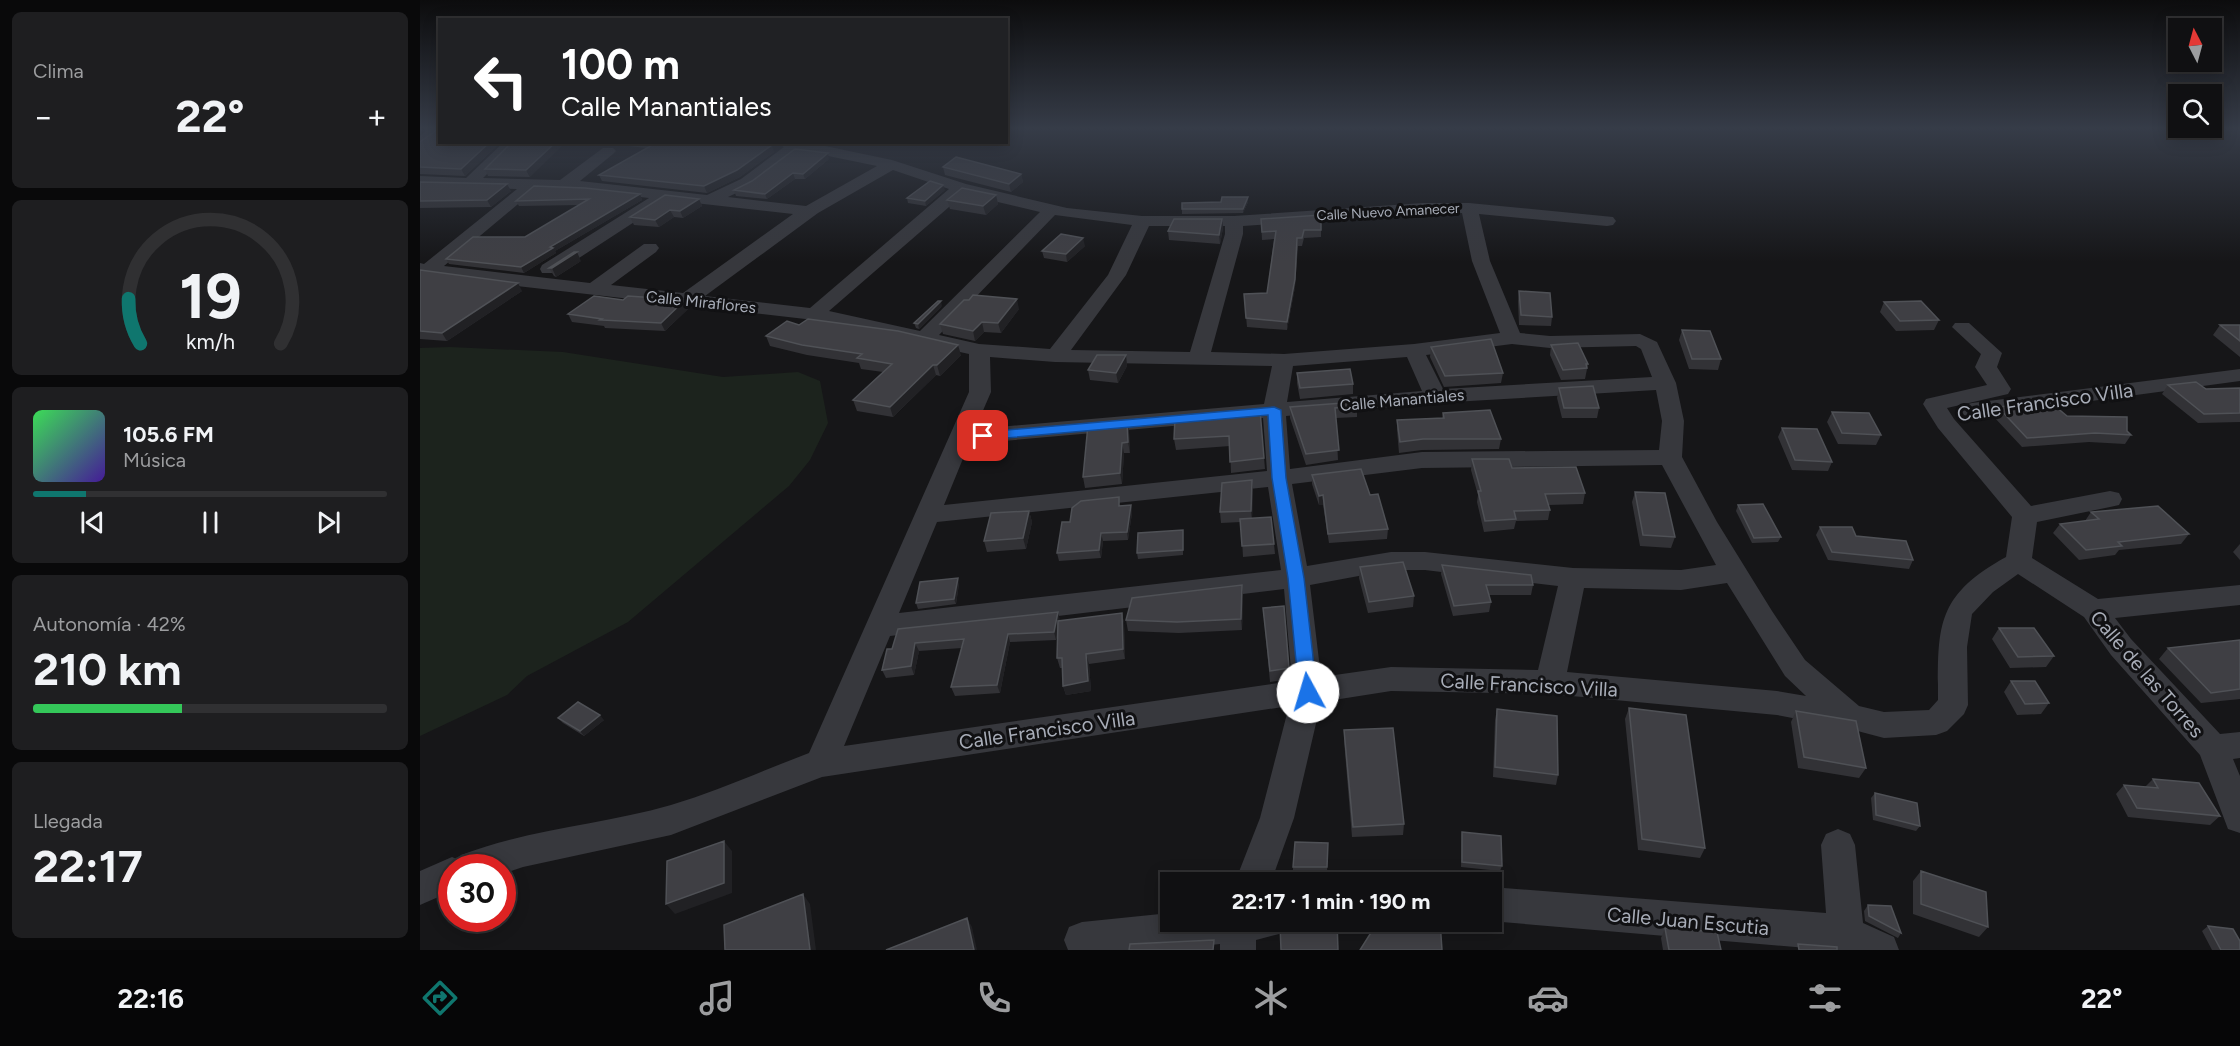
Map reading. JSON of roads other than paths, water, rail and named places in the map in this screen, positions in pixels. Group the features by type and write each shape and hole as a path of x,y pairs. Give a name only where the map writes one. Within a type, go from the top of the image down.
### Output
{"street":[{"path":"469,183 479,173"},
{"path":"563,186 579,173"},
{"path":"711,199 747,182 756,173"},
{"path":"688,299 808,210 873,173"},
{"name":"Calle Nuevo Amanecer","path":"917,173 961,188 1067,213 1142,221 1234,221 1423,208 1469,208 1607,221"},
{"path":"424,185 469,183 588,186 808,210"},
{"path":"424,269 531,185"},
{"path":"814,314 961,188"},
{"path":"526,283 666,194"},
{"path":"1469,208 1481,261 1512,338"},
{"path":"925,339 1052,209"},
{"path":"1055,356 1108,289 1135,247 1142,221"},
{"path":"1199,358 1234,234 1234,221"},
{"path":"592,290 650,248"},
{"name":"Calle Miraflores","path":"424,269 526,283 814,314 979,351 1055,356 1284,360 1414,350 1512,338 1550,342 1623,338 1640,340 1650,346 1665,383 1673,421 1670,457"},
{"path":"1944,418 1934,404 2000,389 1986,367 1992,353 1962,327"},
{"path":"1414,350 1435,396"},
{"path":"821,763 980,392 979,351"},
{"path":"1257,872 1278,818 1308,692 1296,578 1279,478 1274,410 1284,360"},
{"name":"Calle Francisco Villa","path":"2025,516 1944,418 1961,411 2240,375"},
{"name":"Calle Manantiales","path":"960,438 1435,396 1665,383"},
{"path":"926,515 1279,478 1422,460 1670,457 1705,524 1762,619 1795,668 1850,716"},
{"path":"2018,562 2025,516 2110,499"},
{"path":"881,626 1296,578 1391,561 1425,561 1573,578 1681,580 1734,572"},
{"name":"Calle Francisco Villa","path":"514,854 671,820 821,763 1391,679 1550,682 1777,703 1850,716 1884,725 1936,722 1953,705 1953,657 1957,616 1994,575 2018,562"},
{"name":"Calle de las Torres","path":"2018,562 2094,610 2121,647 2226,747 2240,818"},
{"path":"1550,682 1573,578"},
{"path":"2094,610 2240,595"},
{"path":"1777,703 1795,668"},
{"path":"1838,845 1845,942"},
{"path":"420,888 438,880"},
{"name":"Calle Juan Escutia","path":"1502,905 1845,942 1881,950"},
{"path":"1082,940 1201,932"}]}
